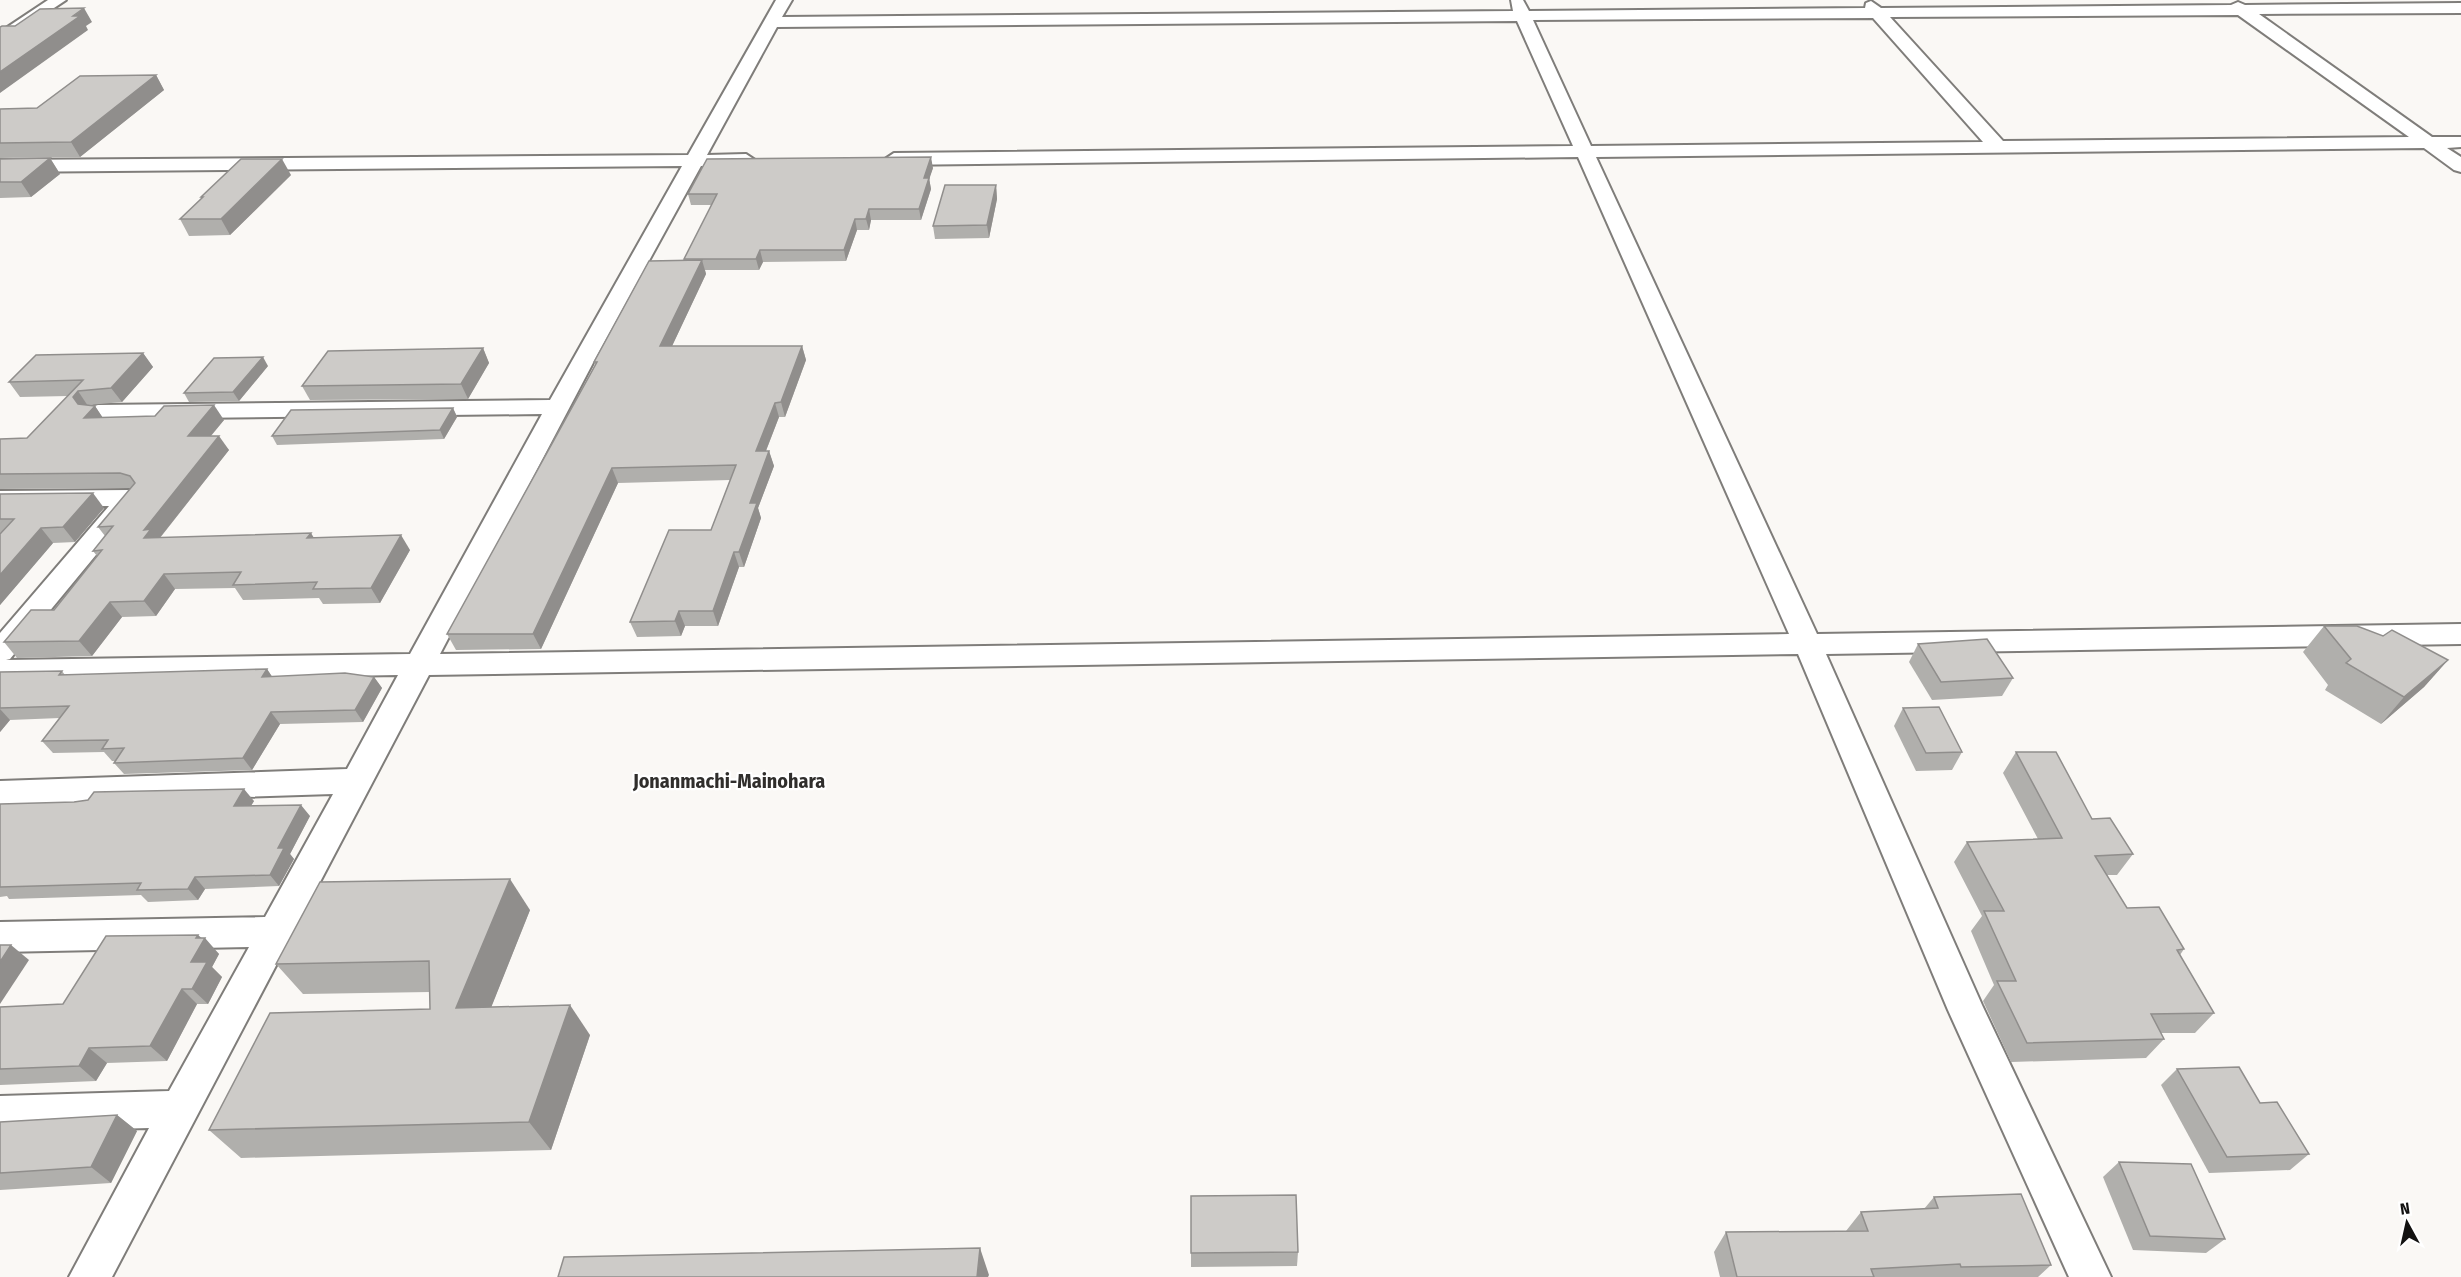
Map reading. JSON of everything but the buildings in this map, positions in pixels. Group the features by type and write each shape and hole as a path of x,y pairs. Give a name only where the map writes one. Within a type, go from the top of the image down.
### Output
{"street":[{"path":"0,39 58,0"},
{"path":"90,1277 692,160 784,0"},
{"path":"1516,0 1808,645 1966,1010 2090,1277"},
{"path":"1866,0 1998,147"},
{"path":"2228,0 2461,166"},
{"path":"771,22 2461,8"},
{"path":"881,159 2461,142"},
{"path":"0,166 763,160"},
{"path":"98,412 558,407"},
{"path":"0,499 130,498 0,652"},
{"path":"0,671 2461,634"},
{"path":"0,793 356,781"},
{"path":"0,937 275,932"},
{"path":"0,1114 180,1108"}],"district":[{"name":"Jonanmachi-Mainohara","path":"729,781"}]}
